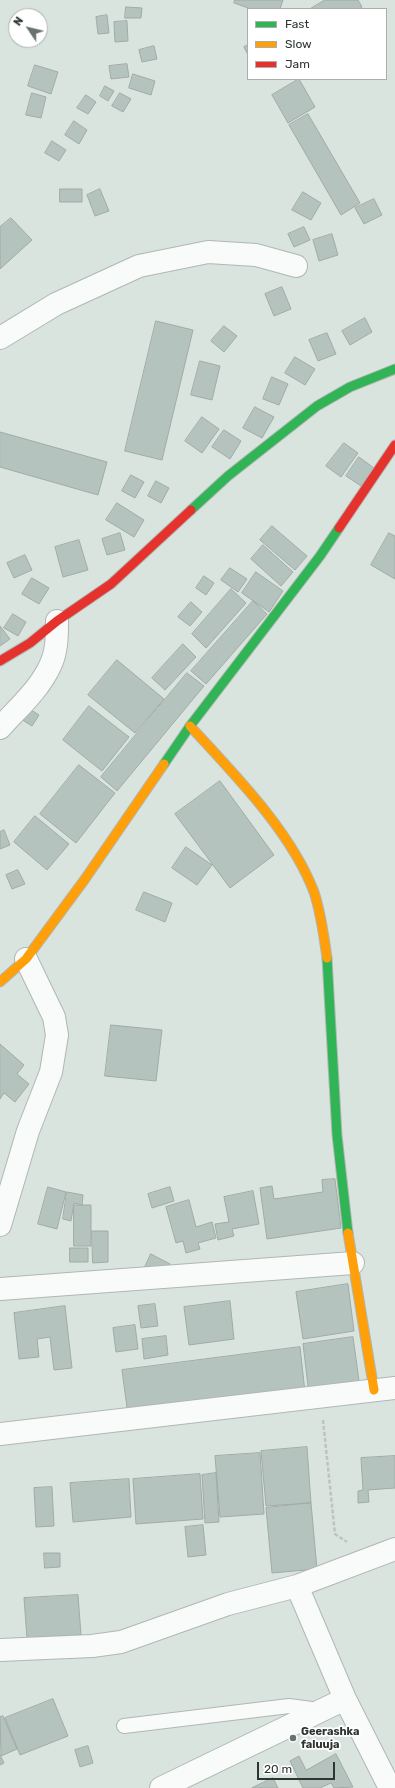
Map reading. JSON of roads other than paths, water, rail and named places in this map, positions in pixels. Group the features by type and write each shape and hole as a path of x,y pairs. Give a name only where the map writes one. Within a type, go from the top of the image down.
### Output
{"street":[{"path":"0,338 56,304 139,266 208,252 256,254 296,266"},
{"path":"0,661 30,643 57,621 110,584 228,476 317,406 350,386 395,369"},
{"path":"0,982 26,959 110,842 190,726 320,556 395,445"},
{"path":"0,728 38,685 50,666 55,650 57,621"},
{"path":"0,1434 141,1416 385,1389 353,1263 339,1161 330,986 322,924 310,882 294,853 254,798 190,726"},
{"path":"0,1225 28,1131 51,1072 56,1035 54,1017 26,959"},
{"path":"0,1289 353,1263"},
{"path":"0,1650 92,1646 121,1642 228,1604 297,1586 395,1549"},
{"path":"297,1586 345,1699 390,1776"},
{"path":"161,1788 345,1699"}],"lane":[{"path":"124,1726 289,1706 324,1710"}],"place":[{"name":"Geerashka faluuja","path":"293,1738"}]}
